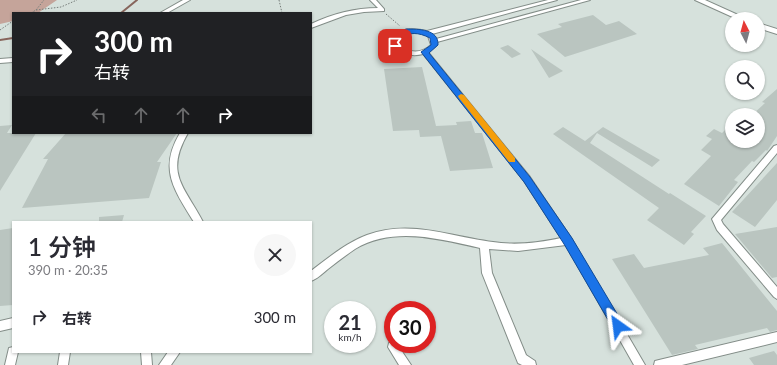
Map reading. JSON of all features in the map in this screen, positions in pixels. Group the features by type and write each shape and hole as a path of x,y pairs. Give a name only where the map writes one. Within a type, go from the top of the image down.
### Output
{"main road":[{"path":"690,0 725,15"},
{"path":"698,0 726,12"},
{"path":"765,27 776,31"},
{"path":"765,29 776,31"}],"street":[{"path":"165,12 187,0"},
{"path":"373,0 382,10"},
{"path":"554,0 427,33 413,30 406,31 396,37 394,41 395,46 408,53 425,52 434,45 435,41 587,0"},
{"path":"544,3 553,9"},
{"path":"312,26 335,16 367,9 382,10"},
{"path":"427,33 435,41"},
{"path":"425,52 527,179 568,241 640,365"},
{"path":"0,61 12,60"},
{"path":"183,134 178,142 173,170 193,214 198,221"},
{"path":"775,289 720,227 716,219 777,148"},
{"path":"312,276 344,251 356,244 386,234 433,233 502,247 541,246 568,241"},
{"path":"484,244 487,273 522,359 531,365"},
{"path":"0,326 12,324"},
{"path":"658,365 777,336"},
{"path":"10,365 13,353"},
{"path":"63,365 65,353"},
{"path":"146,353 147,365"},
{"path":"164,365 174,353"},
{"path":"397,353 406,365"}],"path":[{"path":"33,12 44,0"},
{"path":"36,10 61,7 77,0"},
{"path":"280,0 282,12"},
{"path":"382,10 406,31"},
{"path":"0,30 12,21"}],"shaded area":[{"path":"0,0 57,0 39,12 12,12 12,21 0,24"}],"building":[{"path":"593,15 606,25 619,21 637,34 565,57 537,34 562,27 558,24"},
{"path":"508,45 521,54 512,58 500,48"},
{"path":"531,49 551,63 563,71 549,78"},
{"path":"422,67 436,126 457,125 456,122 471,121 475,133 482,133 493,168 450,171 441,136 420,137 419,130 393,131 384,69"},
{"path":"777,89 777,136 767,151 766,150 754,162 752,161 734,180 738,182 719,206 684,184 711,156 701,150 712,139 706,136 714,129 722,133 725,130 725,148 765,148 765,108 760,108 765,103 762,102"},
{"path":"12,125 7,133 35,134 0,191 0,126"},
{"path":"563,127 585,141 603,127 660,160 652,167 597,133 590,143 706,216 691,232 694,234 684,245 647,220 659,208 553,134"},
{"path":"65,134 176,134 157,162 161,162 149,198 22,208 48,159 43,159"},
{"path":"777,163 777,200 755,227 732,212"},
{"path":"124,215 122,221 99,221 99,217"},
{"path":"777,227 777,277 772,278 735,234"},
{"path":"12,228 12,305 0,306 0,230"},
{"path":"722,243 777,311 777,330 770,332 767,328 695,345 698,349 672,355 612,259 634,254 644,268 709,255 703,248"},
{"path":"774,351 777,355 777,365 754,365 749,358"}],"waterway":[{"path":"122,12 137,0"},
{"path":"0,40 12,38"}],"slow traffic":[{"path":"461,96 512,160"}],"route":[{"path":"395,46 394,41 396,37 400,33 406,31 420,31 432,36 435,41 434,45 431,49 425,52 527,179 568,241 618,326"}]}
